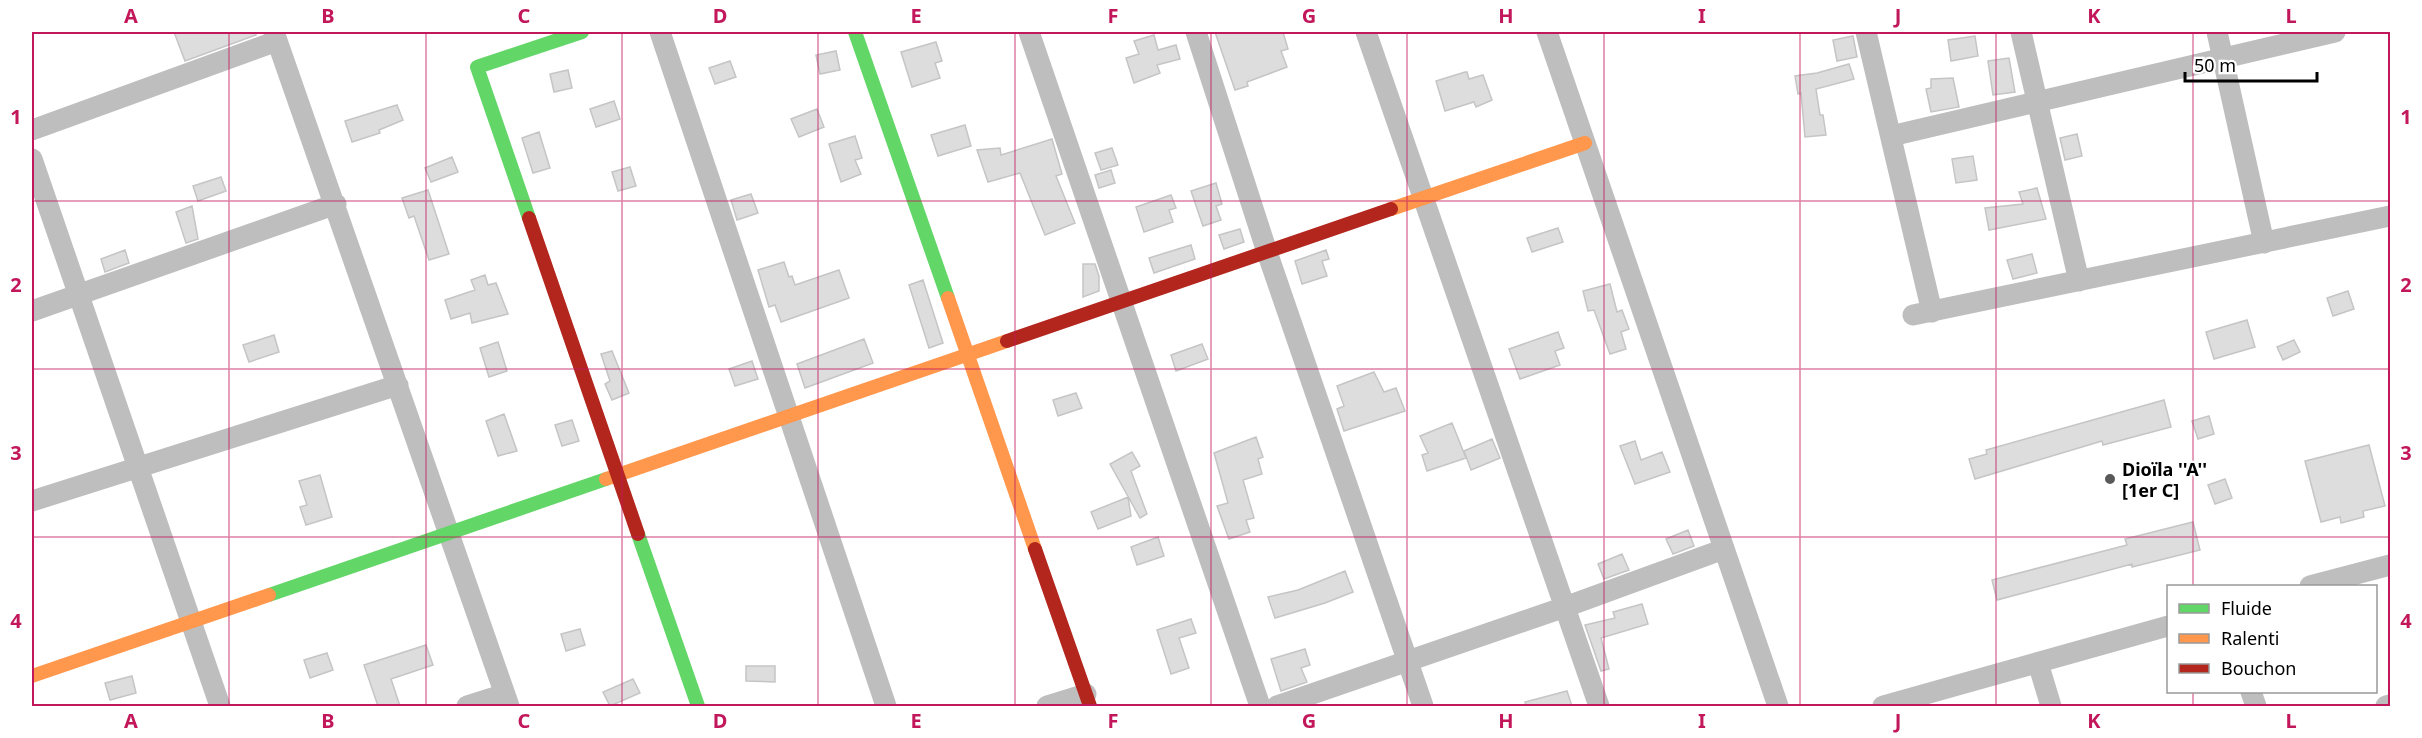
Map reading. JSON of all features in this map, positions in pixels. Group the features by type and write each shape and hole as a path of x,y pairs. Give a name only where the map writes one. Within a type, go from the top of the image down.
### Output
{"street":[{"path":"582,32 538,38 477,67 698,706"},
{"path":"660,32 886,706"},
{"path":"855,32 1088,700 1047,706"},
{"path":"1029,32 1260,706"},
{"path":"1196,32 1267,252 1423,706"},
{"path":"1366,32 1599,706"},
{"path":"1547,32 1778,706"},
{"path":"1866,32 1891,136 1923,314 2391,216"},
{"path":"2021,32 2079,281"},
{"path":"2217,32 2264,243"},
{"path":"1891,136 2335,32"},
{"path":"32,130 276,36 507,700 468,706"},
{"path":"32,676 1585,143"},
{"path":"32,159 220,706"},
{"path":"32,311 336,204"},
{"path":"32,501 398,385"},
{"path":"1277,706 1565,607 1724,549"},
{"path":"2314,585 2391,565"},
{"path":"1883,706 2167,627"},
{"path":"2038,663 2051,706"},
{"path":"2386,706 2391,705"}],"building":[{"path":"174,32 256,32 256,35 185,61"},
{"path":"1215,32 1283,32 1288,49 1281,51 1287,67 1247,82 1248,86 1235,90"},
{"path":"1154,35 1158,50 1176,45 1180,59 1157,65 1160,73 1134,83 1126,58 1139,54 1134,41"},
{"path":"1853,36 1857,57 1837,61 1833,40"},
{"path":"1975,36 1978,56 1951,61 1948,40"},
{"path":"936,42 942,61 935,63 940,78 912,87 901,52"},
{"path":"836,51 840,70 820,74 816,55"},
{"path":"2009,58 2015,92 1993,95 1988,61"},
{"path":"730,61 736,77 715,84 709,68"},
{"path":"1849,64 1854,79 1816,89 1826,135 1805,137 1801,93 1798,94 1795,76 1817,73"},
{"path":"568,70 572,88 554,92 550,74"},
{"path":"1465,72 1469,79 1483,75 1492,100 1476,107 1474,102 1445,111 1436,81"},
{"path":"1953,78 1959,107 1931,112 1926,89 1931,88 1931,79"},
{"path":"614,101 620,119 596,127 590,109"},
{"path":"397,105 403,120 379,130 380,133 352,142 345,121"},
{"path":"817,109 824,127 799,137 791,119"},
{"path":"965,125 971,146 938,156 931,135"},
{"path":"539,132 550,168 533,173 522,138"},
{"path":"2077,134 2082,156 2065,160 2060,138"},
{"path":"855,136 862,158 855,160 861,174 841,182 829,144"},
{"path":"1052,139 1062,174 1056,176 1075,223 1045,235 1020,173 988,182 977,150 1000,148 1001,155"},
{"path":"1112,148 1118,165 1101,170 1095,153"},
{"path":"1973,156 1977,180 1956,183 1952,159"},
{"path":"452,157 458,172 431,182 425,168"},
{"path":"630,167 636,186 618,191 612,172"},
{"path":"1111,170 1115,183 1099,188 1095,175"},
{"path":"221,177 226,191 198,201 193,186"},
{"path":"1216,183 1222,204 1216,206 1221,220 1203,226 1191,191"},
{"path":"2037,188 2046,219 1989,230 1985,208 2023,204 2019,192"},
{"path":"428,190 449,254 429,260 414,216 409,218 402,198"},
{"path":"751,194 758,213 737,220 731,200"},
{"path":"1171,195 1176,208 1169,210 1173,222 1144,232 1136,207"},
{"path":"192,206 198,239 186,243 176,212"},
{"path":"1558,228 1563,242 1532,252 1527,238"},
{"path":"1240,229 1244,242 1224,249 1219,235"},
{"path":"1191,245 1195,259 1154,273 1149,258"},
{"path":"125,250 129,263 105,272 101,259"},
{"path":"1326,250 1329,259 1322,261 1327,276 1302,284 1295,261"},
{"path":"2032,254 2037,273 2013,279 2007,260"},
{"path":"784,262 789,277 792,276 795,285 839,270 849,298 781,322 775,305 769,307 758,270"},
{"path":"1083,264 1095,264 1099,276 1099,291 1083,297"},
{"path":"485,275 488,285 496,283 508,314 472,323 470,313 451,319 445,300 475,290 471,280"},
{"path":"923,280 943,343 929,348 909,285"},
{"path":"1610,284 1617,312 1622,310 1629,329 1621,332 1626,349 1610,354 1594,310 1588,311 1583,291"},
{"path":"2348,291 2354,309 2333,316 2327,298"},
{"path":"2247,320 2255,347 2214,359 2206,332"},
{"path":"1558,332 1564,348 1555,351 1560,365 1520,379 1509,349"},
{"path":"274,335 279,352 249,362 243,345"},
{"path":"864,339 873,363 805,388 797,364"},
{"path":"2294,340 2300,352 2283,360 2277,347"},
{"path":"498,342 507,371 489,377 480,348"},
{"path":"1202,344 1208,359 1176,371 1171,355"},
{"path":"612,351 629,393 612,400 605,384 610,381 601,354"},
{"path":"752,361 758,379 735,386 729,369"},
{"path":"1374,372 1384,392 1396,388 1405,411 1344,431 1337,409 1344,406 1337,386"},
{"path":"1076,393 1082,408 1058,416 1053,400"},
{"path":"2164,400 2171,427 2103,445 2102,441 1975,479 1969,459 1987,454 1986,450"},
{"path":"504,414 517,451 498,456 486,421"},
{"path":"2209,416 2214,434 2198,439 2192,421"},
{"path":"572,420 579,441 562,446 555,425"},
{"path":"1452,423 1466,458 1427,471 1422,455 1428,453 1420,436"},
{"path":"1256,437 1263,457 1258,459 1262,474 1243,480 1254,518 1246,520 1250,532 1229,539 1217,506 1228,503 1214,453"},
{"path":"1492,439 1500,458 1471,470 1464,451"},
{"path":"1635,441 1641,460 1662,452 1670,472 1635,484 1620,446"},
{"path":"2369,445 2385,506 2363,511 2364,517 2341,523 2340,517 2321,522 2305,461"},
{"path":"1132,452 1140,466 1131,471 1147,514 1140,518 1110,464"},
{"path":"320,475 332,517 306,525 300,507 307,505 299,481"},
{"path":"2225,479 2232,498 2215,504 2208,485"},
{"path":"1128,497 1131,516 1098,529 1091,512"},
{"path":"2193,522 2200,550 2132,567 2132,564 1997,600 1992,580 2127,545 2125,539"},
{"path":"1688,530 1694,546 1673,554 1666,539"},
{"path":"1158,537 1164,556 1137,565 1131,547"},
{"path":"1622,554 1629,570 1604,579 1598,564"},
{"path":"1345,571 1353,592 1275,618 1268,597 1298,590"},
{"path":"1642,604 1648,624 1601,638 1609,669 1601,671 1585,625 1615,618 1613,612"},
{"path":"1191,619 1196,633 1179,638 1189,668 1171,674 1157,630"},
{"path":"580,629 585,645 566,651 561,634"},
{"path":"426,645 433,665 391,679 400,706 378,706 364,665"},
{"path":"1305,649 1310,665 1301,668 1307,682 1281,691 1271,659"},
{"path":"327,653 333,670 310,678 304,660"},
{"path":"746,666 775,666 775,682 746,681"},
{"path":"132,676 136,693 110,700 105,683"},
{"path":"633,679 640,693 610,706 603,692"},
{"path":"1567,691 1572,706 1526,706 1525,702"}],"traffic: fast":[{"path":"529,218 477,67 582,32"},
{"path":"855,32 948,298"},
{"path":"269,595 606,479"},
{"path":"638,534 698,706"}],"traffic: slow":[{"path":"1391,209 1585,143"},
{"path":"948,298 1035,549"},
{"path":"606,479 1007,341"},
{"path":"32,676 269,595"}],"traffic: jam":[{"path":"1007,341 1391,209"},
{"path":"529,218 638,534"},
{"path":"1035,549 1090,706"}],"place":[{"name":"Dioïla ''A'' [1er C]","path":"2110,479"}]}
